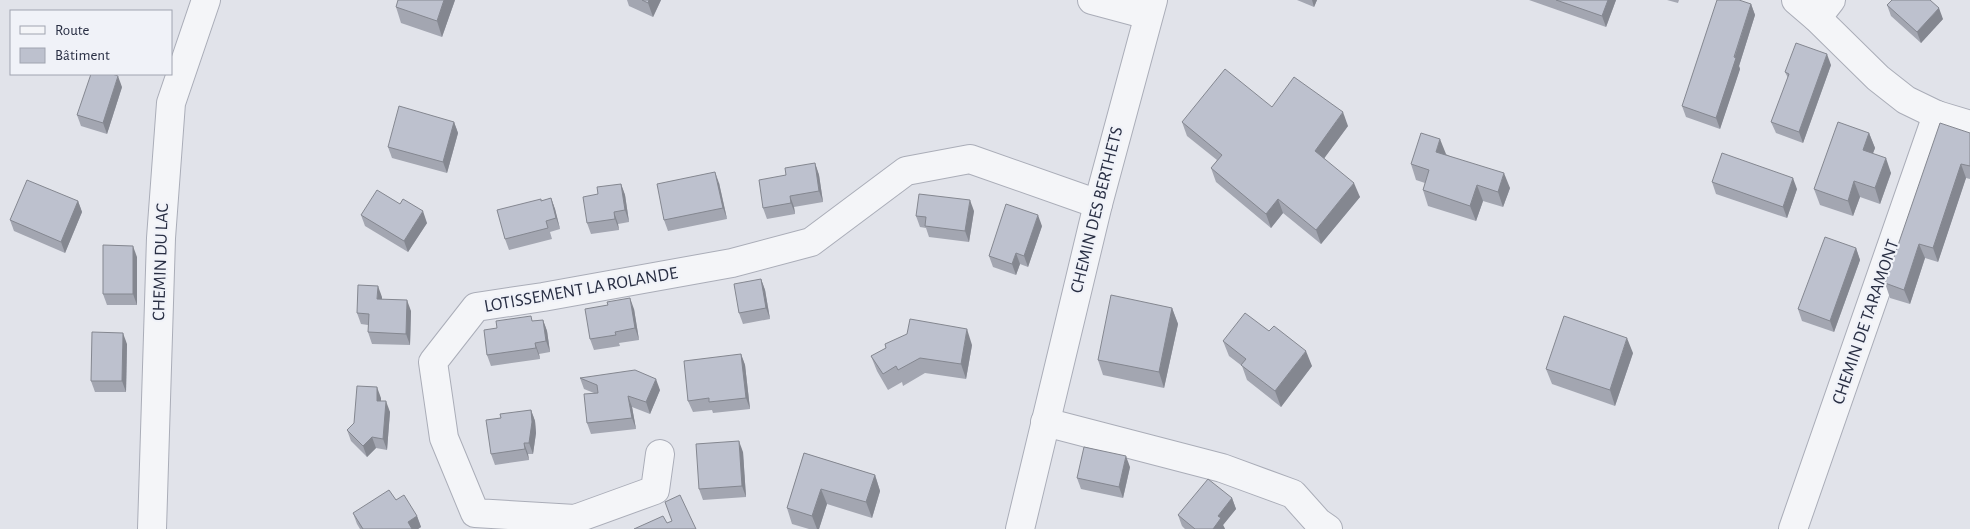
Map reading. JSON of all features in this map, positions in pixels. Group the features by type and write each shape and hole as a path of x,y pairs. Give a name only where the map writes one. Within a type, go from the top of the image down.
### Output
{"street":[{"name":"CHEMIN DU LAC","path":"152,529 161,238 171,103 206,0"},
{"path":"1092,0 1150,8"},
{"path":"1796,0 1824,9 1878,78 1906,100 1937,114 1970,125"},
{"name":"CHEMIN DES BERTHETS","path":"1020,529 1098,204 1150,8"},
{"name":"CHEMIN DE TARAMONT","path":"1792,529 1937,114"},
{"name":"LOTISSEMENT LA ROLANDE","path":"660,454 655,490 574,519 474,513 444,438 433,362 476,307 732,263 811,242 906,171 970,159 1098,204"},
{"path":"1045,422 1222,468 1292,494 1318,522 1328,529"}],"building":[{"path":"398,0 444,0 437,21 396,7"},
{"path":"1556,0 1608,0 1602,16"},
{"path":"1717,0 1739,0 1751,4 1734,57 1736,58 1716,118 1682,106"},
{"path":"1892,0 1930,0 1939,8 1917,32 1887,5"},
{"path":"1796,43 1827,54 1799,132 1771,122 1789,74 1785,72"},
{"path":"1225,69 1272,107 1294,77 1343,112 1315,151 1354,183 1316,230 1278,199 1266,214 1211,168 1222,155 1182,122"},
{"path":"91,75 118,76 103,123 77,115"},
{"path":"399,106 454,122 443,162 388,147"},
{"path":"1838,122 1869,133 1863,150 1886,158 1875,188 1854,181 1848,201 1814,189"},
{"path":"1940,123 1970,133 1970,166 1961,164 1933,248 1919,244 1904,290 1885,283"},
{"path":"1421,133 1440,139 1436,152 1504,173 1498,192 1477,185 1470,206 1423,190 1429,170 1411,164"},
{"path":"1722,153 1793,178 1783,207 1712,182"},
{"path":"815,163 819,191 790,196 791,203 763,208 759,180 786,175 785,168"},
{"path":"715,172 723,208 664,220 657,184"},
{"path":"27,180 78,201 61,242 10,220"},
{"path":"621,184 625,210 614,212 615,219 587,223 583,197 598,194 597,187"},
{"path":"377,190 400,204 403,199 423,211 404,241 361,215"},
{"path":"919,194 970,200 965,231 925,226 926,217 916,216"},
{"path":"551,198 556,218 546,221 548,228 505,239 497,210"},
{"path":"1006,204 1038,215 1024,256 1016,253 1012,264 989,256"},
{"path":"1825,237 1856,248 1830,321 1798,309"},
{"path":"103,245 133,246 133,294 103,294"},
{"path":"761,279 766,308 739,313 734,284"},
{"path":"358,285 378,286 377,299 407,300 406,334 368,332 369,314 357,313"},
{"path":"1111,295 1172,308 1159,372 1098,360"},
{"path":"630,298 635,328 615,332 616,335 590,339 585,309 608,305 607,302"},
{"path":"1245,313 1269,331 1274,326 1306,351 1275,391 1241,365 1246,359 1223,341"},
{"path":"531,316 532,321 543,320 546,341 535,343 536,348 487,355 484,330 497,328 496,321"},
{"path":"1564,316 1627,338 1610,390 1546,369"},
{"path":"910,319 967,329 961,364 920,358 898,370 896,366 883,374 871,356 886,348 885,344 907,334"},
{"path":"92,332 123,333 122,381 91,381"},
{"path":"741,354 746,398 709,402 709,398 688,401 684,361"},
{"path":"635,370 656,379 646,402 628,396 632,418 587,423 584,394 598,393 597,385 580,378"},
{"path":"357,386 377,387 377,401 386,401 383,439 372,437 363,446 347,430 354,423"},
{"path":"531,410 532,422 529,443 524,443 525,449 491,454 486,420 501,418 500,414"},
{"path":"739,441 742,486 699,489 696,444"},
{"path":"1084,447 1126,456 1119,487 1077,478"},
{"path":"804,453 875,475 866,502 821,489 812,516 787,508"},
{"path":"1208,479 1232,498 1218,516 1221,518 1213,529 1195,529 1178,515"},
{"path":"389,490 396,500 404,495 417,516 408,522 412,529 363,529 353,513"},
{"path":"680,495 696,529 634,529 663,516 667,523 672,521 665,502"}]}
